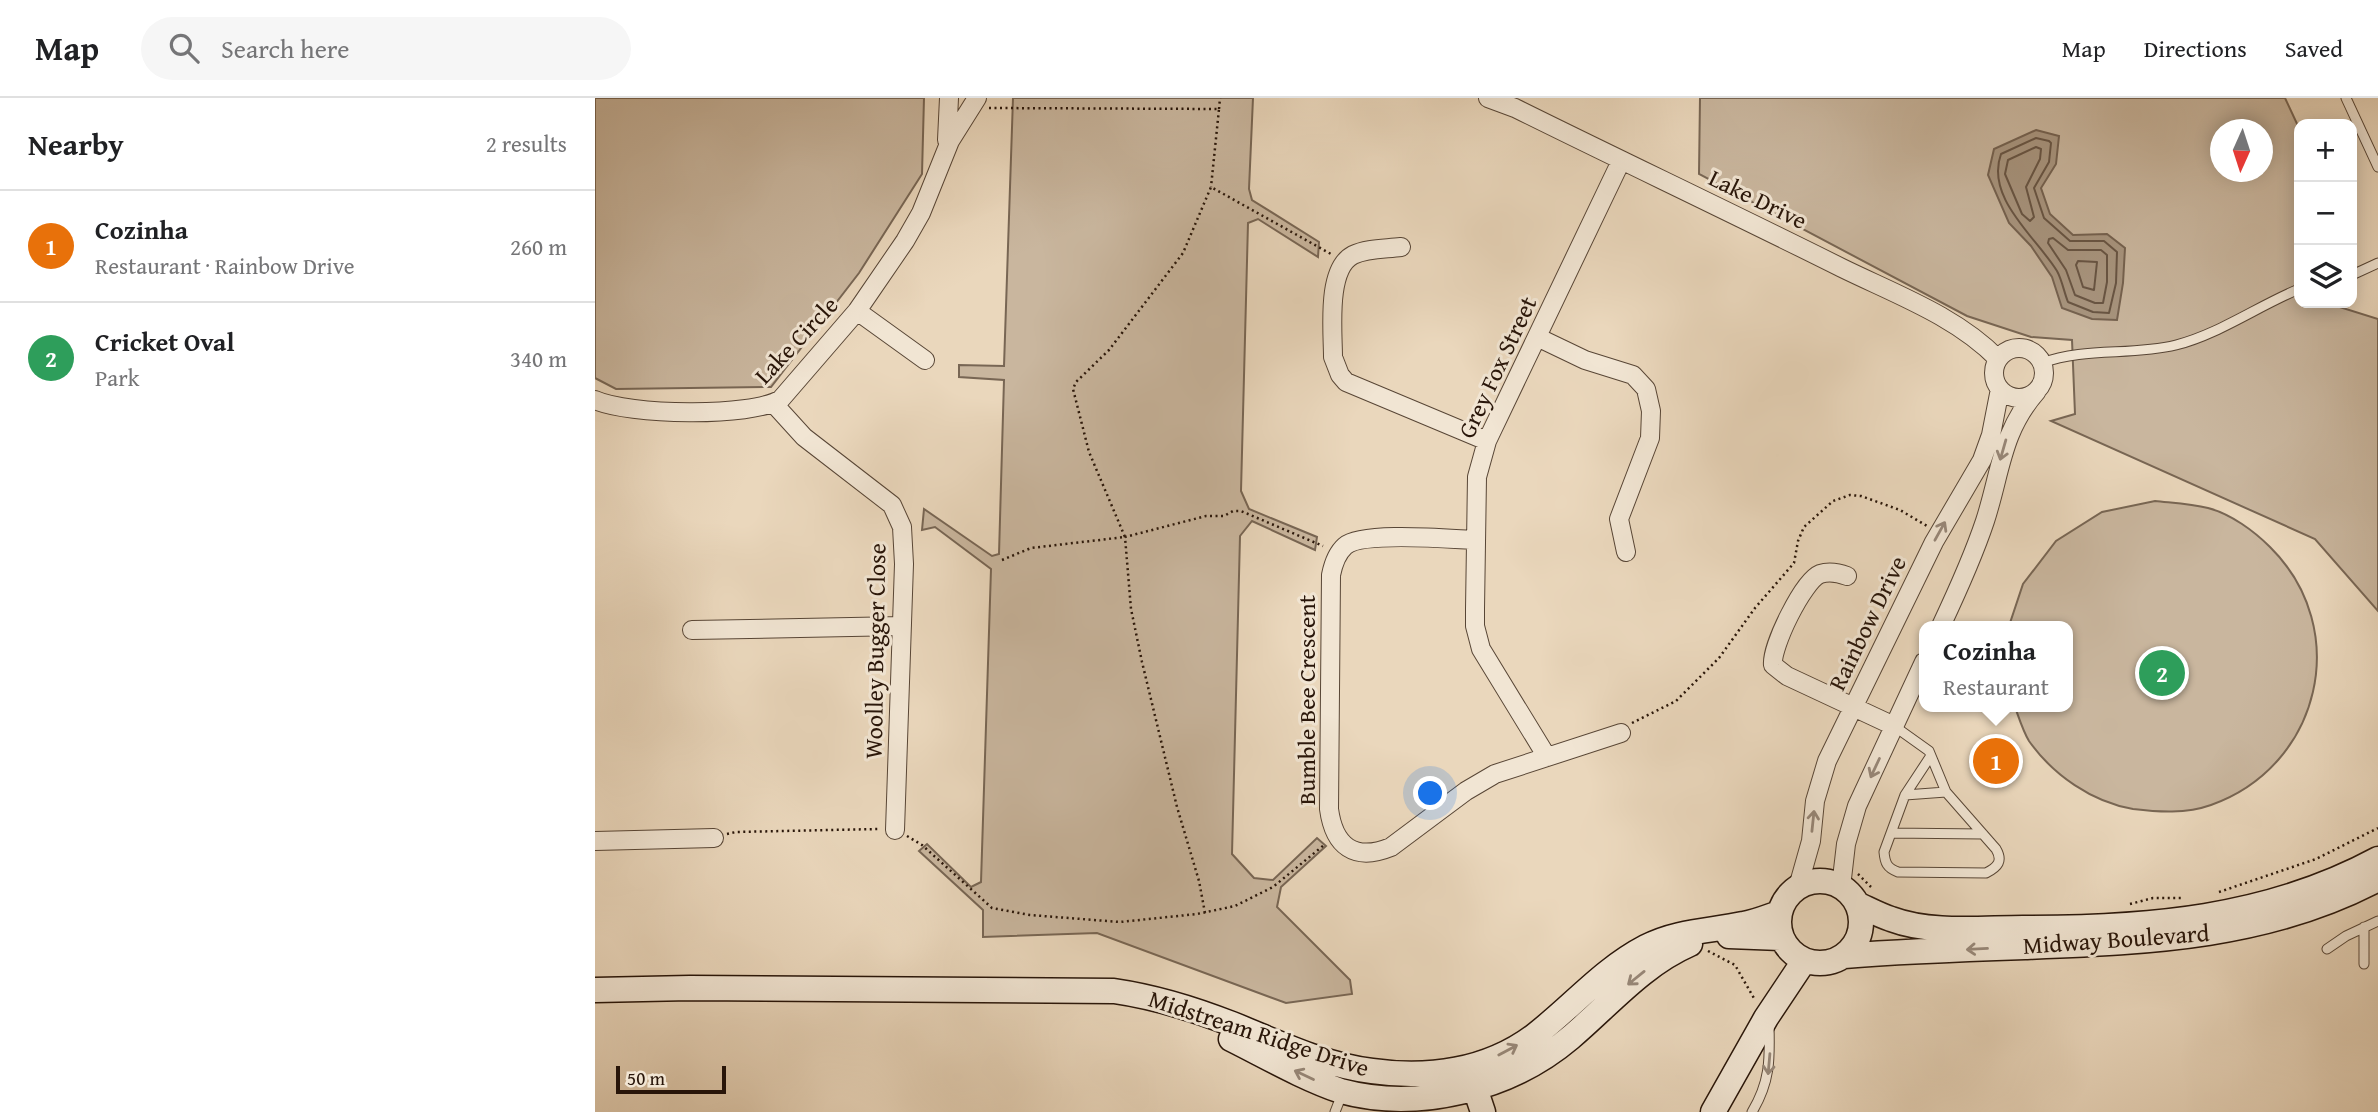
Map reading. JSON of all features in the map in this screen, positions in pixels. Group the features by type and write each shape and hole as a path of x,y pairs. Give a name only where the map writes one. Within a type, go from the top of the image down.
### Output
{"street":[{"path":"951,98 966,102 975,101"},
{"name":"Lake Circle","path":"944,154 951,98"},
{"name":"Lake Drive","path":"1488,98 1515,108 1944,319 1979,341 1998,359"},
{"name":"Lake Circle","path":"595,400 617,408 645,411 747,409 781,400 857,311 905,242 921,213 944,154 975,101"},
{"name":"Grey Fox Street","path":"1547,757 1481,649 1475,626 1477,477 1487,441 1621,161"},
{"path":"1401,247 1363,251 1345,262 1338,272 1334,291 1333,358 1340,375 1346,382 1360,389 1406,405 1487,441"},
{"path":"857,311 925,360"},
{"path":"1537,337 1585,360 1633,375 1646,389 1651,411 1650,438 1619,519 1626,552"},
{"path":"1943,621 1985,521 2007,437 2019,414 2037,391 2044,376 2042,363 2035,354 2020,348 2011,349 1998,359 1994,374 2000,389 2006,394 2022,398 2037,391"},
{"name":"Rainbow Drive","path":"1798,887 1811,841 1820,778 1939,533 1987,448 2000,389"},
{"name":"Woolley Bugger Close","path":"773,404 804,437 882,495 898,514 904,544 895,830"},
{"path":"1339,553 1346,545 1364,538 1476,540"},
{"name":"Bumble Bee Crescent","path":"1339,553 1333,565 1331,586 1329,809 1336,835 1347,848 1370,853 1391,847 1479,783 1506,769 1621,733"},
{"path":"1847,576 1839,573 1819,575 1806,586 1776,645 1773,665 1778,671 1894,726"},
{"path":"692,630 902,626"},
{"path":"1844,956 1854,945 1860,932 1861,918 1846,844 1857,806 1919,673"},
{"path":"595,841 714,838"},
{"name":"Midway Boulevard","path":"1798,887 1819,881 1854,886 1892,920 1919,926 2059,928 2174,922 2252,907 2325,884 2378,859"},
{"name":"Midway Boulevard","path":"1804,961 1825,964 1844,956 2131,943 2190,937 2265,922 2328,901 2378,878"},
{"path":"1713,1112 1766,1018 1804,961 1793,954 1781,938 1778,925 1779,913 1788,895 1798,887"},
{"name":"Midstream Ridge Drive","path":"1476,1089 1490,1060 1533,1036 1608,971 1648,946 1675,936 1741,925 1779,913"},
{"name":"Midstream Ridge Drive","path":"1114,991 1204,1026 1309,1078 1339,1102 1401,1100 1476,1089 1516,1074 1569,1038 1638,975 1675,950 1691,943 1718,937 1781,938"},
{"name":"Midstream Ridge Drive","path":"595,990 690,988 1114,991 1149,997 1200,1012 1336,1064 1399,1074 1442,1094"}],"lane":[{"path":"2346,98 2378,167"},
{"path":"2357,273 2378,263"},
{"path":"2042,363 2087,352 2150,350 2179,344 2294,291"},
{"path":"1894,726 1929,751 1946,792 2000,856 1995,869 1986,873 1898,872 1889,869 1884,852 1905,795 1930,757"},
{"path":"1905,795 1946,792"},
{"path":"1891,834 1983,834"},
{"path":"2327,949 2346,936 2378,921"},
{"path":"2364,928 2364,964"},
{"path":"1752,1112 1763,1093 1768,1076 1766,1018"}],"path":[{"path":"1205,913 1142,662 1131,609 1125,537 1089,452 1073,388 1108,350 1183,253 1211,187 1220,98"},
{"path":"975,101 1219,109"},
{"path":"1211,187 1345,262"},
{"path":"1621,733 1635,721 1676,701 1719,657 1755,608 1794,562 1804,527 1833,502 1850,495 1861,496 1900,510 1939,533"},
{"path":"1002,560 1031,548 1125,537 1241,510 1339,553"},
{"path":"714,838 736,832 850,828 895,830 922,845 992,908 1030,915 1126,922 1205,913 1235,906 1273,887 1336,835"},
{"path":"2213,894 2316,859 2378,828"},
{"path":"2127,905 2153,898 2189,898"},
{"path":"1691,943 1735,965 1766,1018"}],"shaded area":[{"path":"595,98 924,98 922,174 859,273 771,387 616,389 595,378"},
{"path":"1013,98 1253,98 1249,189 1252,200 1319,242 1318,257 1258,219 1248,223 1241,491 1249,509 1317,537 1315,550 1252,521 1240,536 1232,854 1254,878 1273,880 1317,838 1326,846 1281,887 1277,907 1350,980 1352,994 1286,1003 1097,933 983,937 983,910 919,851 927,844 971,887 981,882 991,569 935,527 922,530 924,509 992,556 999,554 1004,380 959,377 959,365 1004,366"},
{"path":"1700,98 2285,98 2295,119 2294,308 2343,308 2378,319 2378,611 2315,539 2051,421 2075,414 2072,340 2031,337 1967,316 1699,174"},
{"path":"2155,501 2195,505 2225,514 2270,547 2296,580 2311,616 2317,654 2313,692 2300,728 2278,760 2249,786 2211,805 2182,811 2152,811 2133,809 2103,800 2062,776 2029,741 2023,729 2017,712 2073,712 2073,621 2011,621 2023,584 2056,541 2102,512"}],"water":[{"path":"2036,130 2059,136 2056,164 2041,188 2050,214 2073,235 2107,234 2125,248 2117,320 2092,319 2062,308 2052,277 2031,246 2009,223 1988,175 1994,149"}],"place":[{"name":"Cricket Oval","path":"2162,673"},
{"name":"Cozinha","path":"1996,761"}]}
